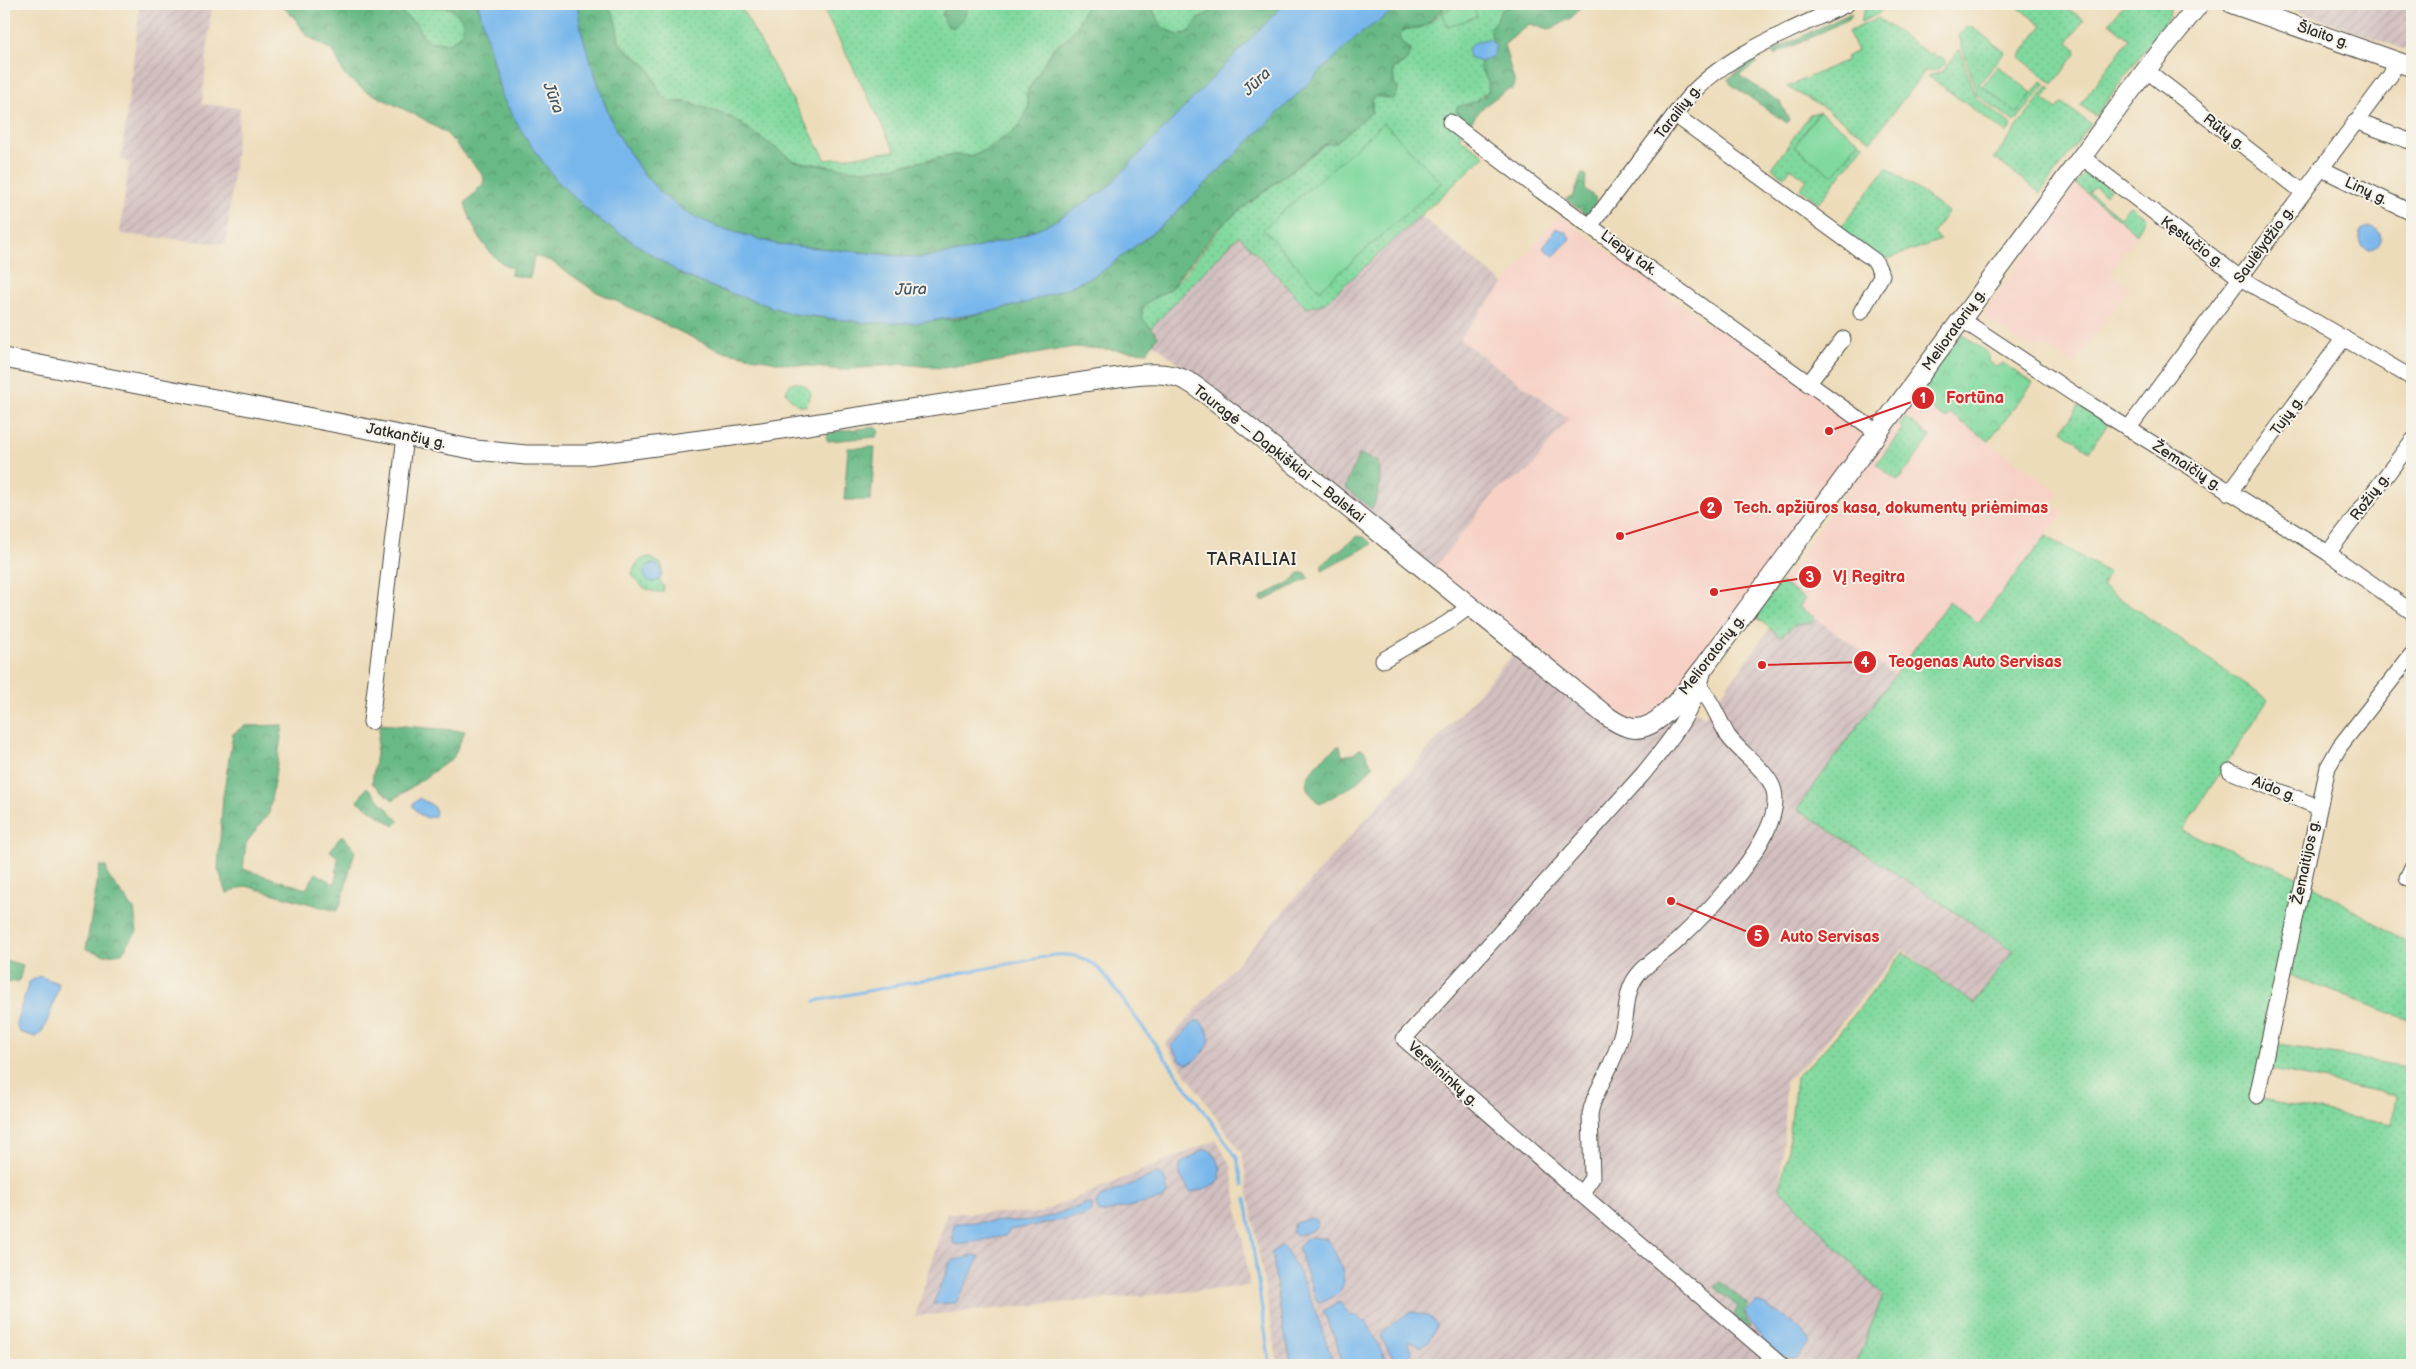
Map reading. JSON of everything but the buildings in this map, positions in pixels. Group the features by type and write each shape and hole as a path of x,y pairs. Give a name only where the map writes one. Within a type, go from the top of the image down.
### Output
{"main road":[{"name":"Melioratorių g.","path":"1622,725 1636,728 1656,721 1705,666 2146,70 2199,4"},
{"name":"Šlaito g.","path":"2233,4 2405,64"},
{"name":"Jatkančių g.","path":"4,358 504,454 587,455 813,424"},
{"name":"Tauragė — Dapkiškiai — Balskai","path":"813,424 1103,379 1152,374 1179,378 1188,382 1231,413 1604,714 1622,725"}],"street":[{"name":"Tarailių g.","path":"1590,226 1698,86 1723,66 1847,4"},
{"name":"Saulėlydžio g.","path":"2128,429 2355,121 2390,76 2405,64"},
{"name":"Rūtų g.","path":"2146,70 2303,192"},
{"path":"1674,115 1875,261 1882,275 1861,312"},
{"path":"2355,121 2412,142"},
{"name":"Liepų tak.","path":"1450,122 1590,226 1878,434"},
{"name":"Kęstučio g.","path":"2082,157 2240,278 2412,378"},
{"name":"Linų g.","path":"2320,168 2412,213"},
{"name":"Žemaičių g.","path":"1962,319 2128,429 2328,554 2412,612"},
{"name":"Tujų g.","path":"2230,493 2344,338"},
{"path":"1808,384 1843,339"},
{"path":"370,722 405,436"},
{"name":"Rožių g.","path":"2328,554 2412,441"},
{"path":"1383,660 1447,623 1469,606"},
{"name":"Žemaitijos g.","path":"2257,1096 2328,767 2334,754 2412,654"},
{"name":"Verslininkų g.","path":"1705,666 1700,687 1683,722 1643,774 1404,1039 1781,1365"},
{"path":"1581,1194 1592,1178 1590,1114 1592,1104 1610,1067 1620,1040 1629,993 1634,980 1643,969 1665,952 1715,904 1764,838 1775,808 1771,783 1729,737 1710,698 1700,687"},
{"name":"Aido g.","path":"2230,771 2318,807"}],"shaded area":[{"path":"140,4 212,4 202,104 240,108 226,244 120,234 129,162 121,160"},
{"path":"2278,4 2412,4 2412,52"},
{"path":"2076,184 2137,234 2110,272 2129,287 2073,366 2044,346 2026,346 1987,319 1984,313"},
{"path":"1420,215 1504,284 1459,339 1568,418 1529,471 1498,489 1432,570 1153,343 1158,336 1150,329 1239,235 1325,302"},
{"path":"1559,215 1708,325 1718,318 1872,429 1700,661 1660,709 1642,720 1632,720 1619,716 1432,570 1498,489 1529,471 1567,419 1459,339"},
{"path":"1915,397 1945,419 1950,414 2059,493 2052,503 2064,512 1978,623 1949,601 1896,676 1799,607 1805,599 1781,582"},
{"path":"1815,618 1896,676 1797,810 2013,950 1974,1004 1902,949 1816,1053 1785,1082 1785,1126 1779,1188 1883,1296 1855,1365 1278,1365 1242,1154 1165,1044 1515,652 1625,733 1683,703 1704,717 1770,629 1780,636 1795,625 1810,623"},
{"path":"1216,1140 1231,1166 1250,1286 915,1316 947,1213 1039,1213"}],"green space":[{"path":"280,4 389,4 417,24 420,32 428,41 448,44 461,35 463,21 458,15 448,8 416,8 411,4 478,4 502,97 527,140 556,180 595,217 681,274 712,287 793,314 869,323 954,319 988,312 1025,303 1065,289 1103,271 1166,222 1356,37 1390,13 1411,4 1447,4 1425,26 1403,30 1399,36 1402,44 1411,49 1405,61 1393,68 1394,83 1398,88 1397,95 1392,99 1376,96 1372,99 1372,112 1335,143 1325,144 1230,218 1216,231 1171,288 1148,302 1142,310 1142,318 1158,336 1147,352 1073,347 982,364 941,368 903,364 840,370 781,363 718,350 593,290 551,261 534,256 530,278 511,275 512,268 495,258 476,232 465,203 483,184 484,179 481,173 447,134 420,117 366,91 344,75 334,52 306,35 297,21"},
{"path":"389,4 411,4 416,8 448,8 463,21 461,35 448,44 428,41 420,32 417,24"},
{"path":"577,4 606,4 614,15 620,44 649,68 661,94 670,102 687,102 731,117 794,161 853,170 882,169 955,155 973,156 989,148 1019,127 1029,107 1026,94 1053,48 1066,40 1076,27 1087,4 1147,4 1153,10 1162,27 1177,35 1188,33 1199,19 1222,4 1284,4 1104,191 1051,223 1018,237 964,251 921,258 776,244 721,228 690,215 663,195 643,174 617,133 605,105 582,34"},
{"path":"606,4 739,4 826,160 895,151 821,4 947,4 947,7 964,17 969,4 989,4 998,8 1006,4 1087,4 1077,27 1066,40 1053,48 1026,94 1029,107 1019,127 989,148 973,156 955,155 882,169 853,170 794,161 731,117 687,102 670,102 661,94 649,68 620,44 614,15"},
{"path":"947,4 969,4 964,17 953,28 947,25 942,15"},
{"path":"1147,4 1222,4 1199,19 1188,33 1177,35 1162,27 1153,10"},
{"path":"1447,4 1517,4 1496,45 1480,67 1488,82 1489,91 1477,101 1456,112 1470,123 1459,137 1485,156 1325,303 1307,308 1239,235 1150,329 1142,317 1143,308 1152,299 1168,290 1179,280 1230,218 1326,144 1336,142 1372,112 1372,99 1376,96 1392,99 1393,68 1403,64 1405,46 1398,39 1400,35 1405,30 1427,24"},
{"path":"1464,4 1472,4 1477,16 1448,27 1442,12"},
{"path":"1517,4 1585,4 1571,18 1555,27 1549,29 1529,24 1504,45 1515,84 1513,89 1506,90 1483,107 1470,123 1456,112 1457,107 1477,101 1489,91 1488,82 1480,67 1481,62 1493,56 1496,45 1492,40 1490,27 1496,22 1501,10"},
{"path":"1866,4 1887,4 1878,14 1861,22"},
{"path":"2014,4 2061,4 2084,20 2068,42 2075,48 2076,54 2053,84 2019,57 2042,26"},
{"path":"2124,4 2171,4 2169,16 2096,116 2080,105 2129,39 2109,23"},
{"path":"1851,13 1851,18 1774,55 1772,51"},
{"path":"1878,18 1929,54 1931,52 1938,58 1940,56 1947,61 1939,70 1925,71 1871,141 1823,107 1787,87 1847,60 1846,57 1857,51 1848,32"},
{"path":"1966,27 1972,27 2005,52 1979,84 2017,113 2042,81 2046,84 2015,122 1977,95 1959,36"},
{"path":"1960,49 1975,97 2011,124 2012,127 2006,133 1928,76 1942,72"},
{"path":"1755,59 1757,63 1739,75 1780,102 1789,120 1787,123 1732,85 1728,79"},
{"path":"1998,66 2032,93 2017,113 1982,86"},
{"path":"2048,86 2051,88 2043,99 2057,109 2062,103 2091,124 2040,193 1994,158"},
{"path":"1819,112 1794,147 1833,175 1859,141 1864,145 1819,203 1800,189 1807,180 1791,168 1784,177 1772,168 1810,114"},
{"path":"1819,112 1859,141 1833,176 1794,147"},
{"path":"1384,123 1441,183 1320,290 1263,229"},
{"path":"1887,167 1948,212 1933,233 1941,240 1879,262 1838,231"},
{"path":"2087,171 2110,189 2105,195 2094,186 2089,192 2120,217 2130,206 2145,217 2137,234 2076,184"},
{"path":"1582,173 1586,175 1585,189 1596,198 1596,202 1587,215 1565,199 1573,197"},
{"path":"1961,334 1988,353 1988,361 1997,367 2003,363 2033,383 1989,441 1950,414 1946,419 1915,397"},
{"path":"791,383 803,385 810,391 811,394 806,406 797,404 786,392"},
{"path":"2079,406 2108,424 2089,451 2062,430"},
{"path":"1905,417 1931,437 1898,481 1876,464 1903,429 1899,425"},
{"path":"876,427 879,432 876,437 828,441 826,438 829,432"},
{"path":"875,447 871,500 844,500 848,448"},
{"path":"1361,455 1378,462 1380,473 1379,486 1372,509 1345,488 1358,456"},
{"path":"1357,536 1364,537 1372,544 1322,571 1322,564"},
{"path":"2046,536 2109,573 2102,586 2268,700 2182,831 2299,877 2412,945 2412,1021 2283,973 2268,1043 2412,1068 2412,1365 1855,1365 1883,1296 1779,1188 1787,1158 1796,1077 1821,1053 1859,1009 1903,952 1974,1004 2013,950 1797,809 1949,601 1978,623","holes":["2267,1069 2396,1095 2392,1125 2261,1100"]},
{"path":"649,557 661,564 663,570 652,564 644,570 645,577 659,580 664,587 663,592 644,588 632,574 638,562"},
{"path":"1299,573 1306,573 1309,578 1263,601 1261,600 1261,597 1292,581"},
{"path":"1781,582 1805,599 1799,607 1815,618 1811,623 1795,625 1780,637 1755,616"},
{"path":"380,724 465,731 453,758 393,800 372,783"},
{"path":"283,725 269,813 246,843 243,869 306,889 316,873 334,884 338,857 330,851 342,835 355,850 340,907 336,911 246,886 227,893 218,869 223,796 233,734 244,726"},
{"path":"1340,746 1342,756 1354,754 1359,749 1364,750 1373,767 1354,785 1320,804 1307,788 1307,782 1317,764"},
{"path":"367,787 399,821 394,826 358,801"},
{"path":"100,866 106,867 108,876 134,909 137,931 122,953 105,955 86,949"},
{"path":"4,960 23,965 19,981 4,983"},
{"path":"1720,1282 1749,1305 1744,1312 1750,1327 1748,1328 1737,1320 1734,1314 1738,1307 1715,1287"}],"water":[{"name":"Jūra","path":"478,4 577,4 582,34 605,105 617,133 643,174 663,195 690,215 721,228 776,244 921,258 964,251 1018,237 1051,223 1104,191 1284,4 1411,4 1390,13 1356,37 1166,222 1103,271 1065,289 1025,303 988,312 917,323 869,323 793,314 712,287 681,274 595,217 556,180 527,140 502,97"},
{"path":"1488,39 1496,45 1493,56 1481,62 1470,58 1467,51 1471,46 1479,41"},
{"path":"2366,227 2374,227 2381,234 2381,242 2374,249 2366,249 2359,242 2359,234"},
{"path":"1556,228 1566,232 1570,239 1554,256 1543,248"},
{"path":"649,564 657,564 662,569 660,580 649,582 644,577 644,569"},
{"path":"419,798 432,805 436,811 435,816 427,818 419,814 412,805"},
{"path":"39,976 58,983 58,989 46,1023 40,1034 36,1037 19,1032 16,1023 29,982"},
{"path":"1195,1021 1200,1021 1204,1025 1209,1034 1209,1043 1196,1059 1187,1064 1181,1061 1171,1046"},
{"path":"1205,1149 1212,1151 1221,1168 1220,1180 1204,1190 1190,1192 1180,1176 1180,1164"},
{"path":"1158,1173 1163,1176 1166,1185 1167,1194 1163,1199 1101,1213 1098,1211 1096,1203 1100,1197"},
{"path":"1089,1203 1092,1204 1092,1211 1084,1216 1010,1230 1005,1236 959,1245 953,1243 955,1223 1038,1220"},
{"path":"1312,1218 1318,1222 1313,1230 1296,1235 1292,1232 1295,1223"},
{"path":"1312,1237 1328,1239 1339,1261 1343,1277 1343,1285 1340,1292 1320,1302 1316,1298 1298,1248 1305,1240"},
{"path":"1281,1246 1287,1252 1303,1281 1333,1365 1292,1365 1282,1321 1272,1252"},
{"path":"976,1255 980,1257 956,1303 933,1304 951,1261"},
{"path":"1340,1302 1350,1315 1357,1316 1363,1322 1367,1322 1385,1358 1385,1365 1343,1365 1335,1337 1323,1311"},
{"path":"1756,1302 1770,1308 1788,1320 1808,1339 1809,1344 1796,1360 1788,1358 1773,1349 1754,1328 1746,1312"},
{"path":"1411,1312 1426,1315 1437,1325 1430,1340 1421,1347 1409,1341 1412,1354 1396,1363 1381,1337 1394,1322"}],"waterway":[{"path":"815,1001 1055,955 1069,955 1082,958 1093,964 1104,974 1229,1146 1237,1158 1243,1186"},
{"path":"1246,1198 1270,1365"}],"place":[{"name":"Fortūna","path":"1829,431"},
{"name":"Tech. apžiūros kasa, dokumentų priėmimas","path":"1620,536"},
{"name":"VĮ Regitra","path":"1714,592"},
{"name":"Teogenas Auto Servisas","path":"1762,665"},
{"name":"Auto Servisas","path":"1671,901"}],"district":[{"name":"TARAILIAI","path":"1252,559"}]}
